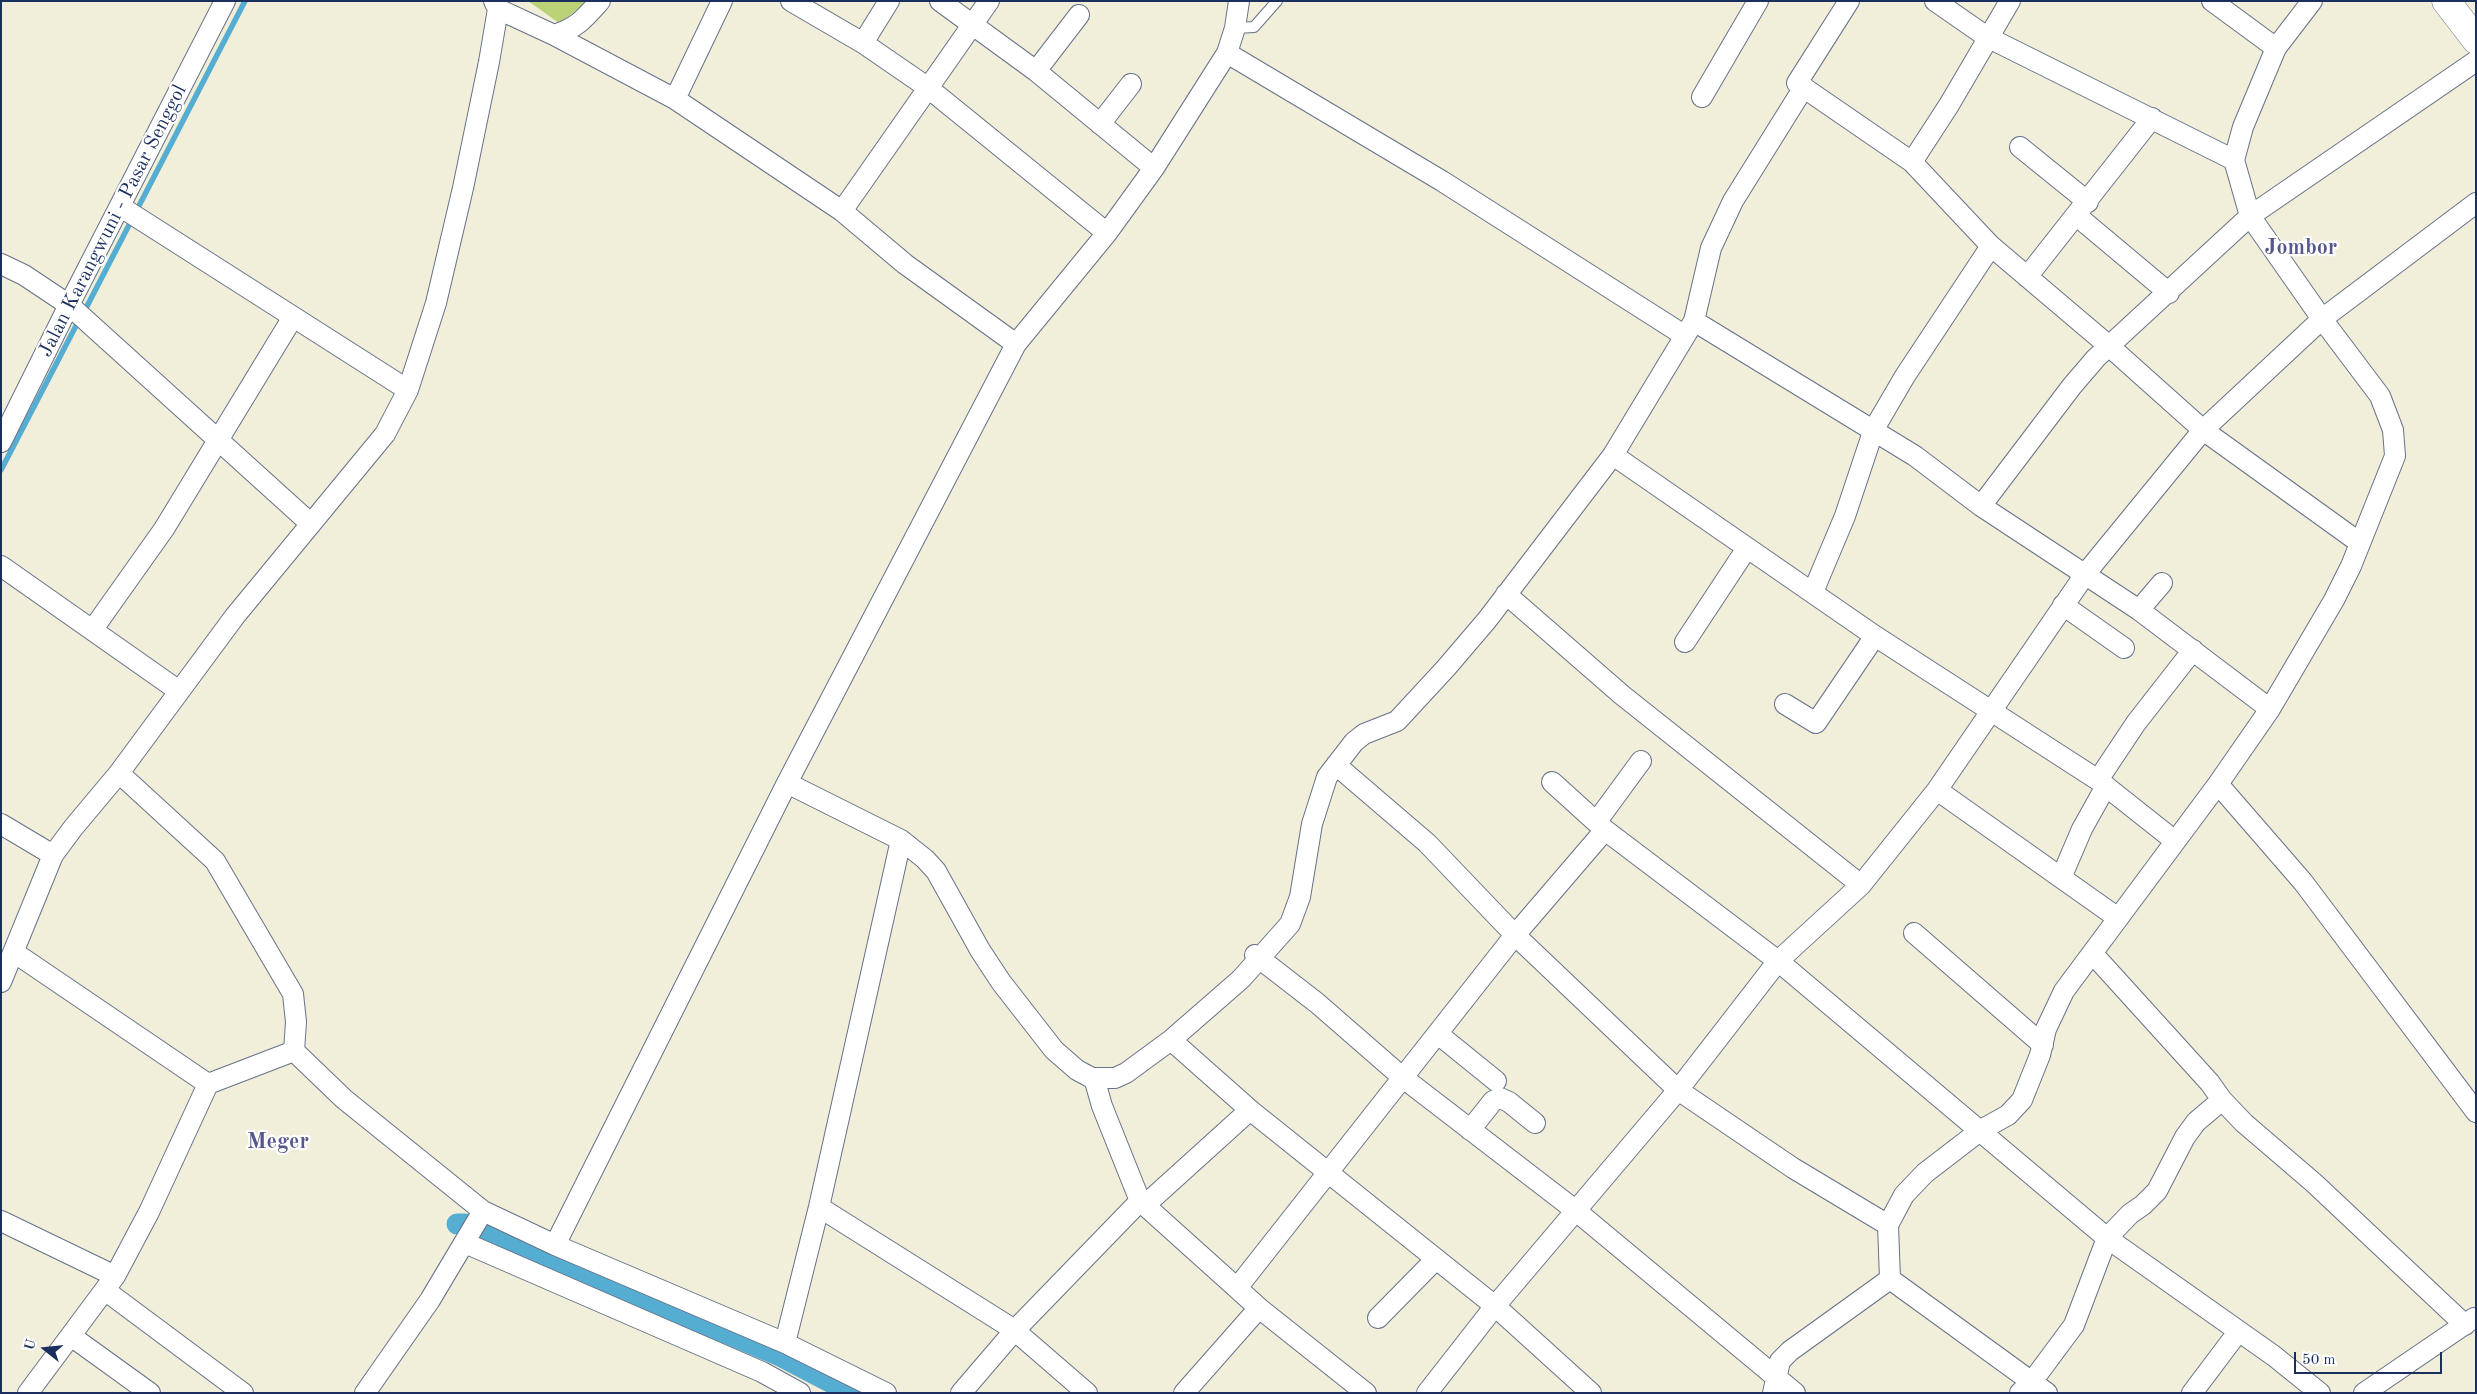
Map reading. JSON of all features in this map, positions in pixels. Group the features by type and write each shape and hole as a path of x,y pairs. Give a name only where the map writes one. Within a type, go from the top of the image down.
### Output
{"highway":[{"path":"2446,1 2476,40"}],"street":[{"name":"Jalan Karangwuni - Pasar Senggol","path":"1,442 225,1"},
{"path":"554,35 570,30 580,23 600,1"},
{"path":"675,99 722,1"},
{"path":"791,1 863,43 927,88 1108,233"},
{"path":"863,43 889,1"},
{"path":"940,1 1036,71 1154,168"},
{"path":"842,211 989,1"},
{"path":"555,1245 786,783 1016,344 1108,233 1154,168 1227,53 1235,28 1239,1"},
{"path":"1702,96 1758,1"},
{"path":"1849,1 1797,83 1912,162 1991,246 2203,430 2360,543"},
{"path":"1935,1 1987,36 2234,160"},
{"path":"1912,162 1950,105 1987,36 2010,1"},
{"path":"2212,1 2276,48"},
{"path":"1890,1279 1888,1225 1904,1194 1918,1180 1981,1130 2008,1115 2022,1100 2031,1083 2046,1029 2064,991 2218,784 2270,710 2334,600 2360,543 2395,456 2393,430 2380,396 2322,319 2250,216 2234,160 2243,127 2276,48 2312,1"},
{"path":"1,982 15,952 53,855 73,828 119,774 235,616 385,434 408,390 436,302 454,226 489,62 496,5 675,99 842,211 905,264 1016,344"},
{"path":"1036,71 1078,15"},
{"path":"1227,53 1442,181 1679,332 1689,329 1874,429 1915,456 1981,506 2086,573 2139,610 2270,710"},
{"path":"1981,506 2072,386 2108,346 2169,293 2250,216 2476,62"},
{"path":"1100,124 1131,84"},
{"path":"786,783 901,840 926,859 936,871 996,974 1048,1042 1077,1070 1094,1078 1115,1078 1126,1072 1171,1040 1240,979 1257,957 1290,924 1300,897 1312,824 1327,777 1354,742 1364,734 1397,721 1446,668 1506,594 1613,455 1689,329 1711,248 1734,201 1804,87"},
{"path":"2027,277 2083,209 2152,118"},
{"path":"2020,147 2169,293"},
{"path":"1427,1393 1495,1306 1678,1090 1778,961 1861,885 1936,790 2086,573 2203,430 2322,319 2476,203"},
{"path":"121,207 408,390"},
{"path":"1813,592 1845,516 1874,429 1905,376 1991,246"},
{"path":"1,264 24,275 69,305 311,524"},
{"path":"93,629 164,529 220,441 293,317"},
{"path":"1613,455 1875,636 2102,783 2175,841"},
{"path":"1686,642 1747,548"},
{"path":"1,566 179,691"},
{"path":"2139,610 2162,583"},
{"path":"1506,594 1622,694 1861,885"},
{"path":"2063,605 2124,648"},
{"path":"1785,704 1816,723 1875,636"},
{"path":"2060,878 2102,783 2136,723 2193,650"},
{"path":"1237,1288 1601,825 1641,761"},
{"path":"1336,765 1427,843 1515,935 1678,1090 1794,1168 1888,1225"},
{"path":"119,774 215,861 294,994 296,1022 294,1050 344,1099 483,1211 555,1245 785,1343 886,1393"},
{"path":"1552,782 1601,825 1778,961 2107,1238 2274,1356 2320,1393"},
{"path":"2218,784 2303,882 2476,1112"},
{"path":"1936,790 2118,918"},
{"path":"1,824 53,855"},
{"path":"785,1343 819,1207 901,840"},
{"path":"1914,933 2043,1045"},
{"path":"15,952 208,1084"},
{"path":"2093,954 2244,1123 2470,1321 2364,1393"},
{"path":"1257,957 1318,1003 1402,1077 1575,1210 1774,1384 1796,1393"},
{"path":"1438,1034 1496,1081"},
{"path":"1171,1040 1250,1110 1495,1306 1590,1393"},
{"path":"36,1390 71,1336 110,1283 149,1212 208,1084 294,1050"},
{"path":"1094,1078 1102,1106 1142,1203 1259,1308 1366,1393"},
{"path":"1470,1130 1493,1101 1500,1098 1509,1102 1534,1123"},
{"path":"1890,1279 2033,1389 2074,1326 2107,1238 2130,1214 2144,1205 2157,1191 2185,1137 2196,1122 2222,1100"},
{"path":"961,1393 1015,1330 1142,1203 1250,1110"},
{"path":"819,1207 1015,1330 1087,1393"},
{"path":"365,1393 430,1300 466,1243 483,1211"},
{"path":"1,1221 110,1283 243,1393"},
{"path":"466,1243 762,1372 800,1393"},
{"path":"1378,1318 1436,1259"},
{"path":"1774,1384 1780,1361 1790,1351 1890,1279"},
{"path":"1184,1393 1259,1308"},
{"path":"2192,1393 2238,1332"},
{"path":"71,1336 150,1393"}],"lane":[{"path":"1235,28 1254,26 1277,1"}],"green space":[{"path":"528,1 589,1 559,23"}],"waterway":[{"path":"84,312 245,1"},
{"path":"1,470 79,320"},
{"path":"457,1224 465,1224 778,1355 851,1393"}],"district":[{"name":"Jombor","path":"2301,248"},
{"name":"Meger","path":"278,1142"}]}
